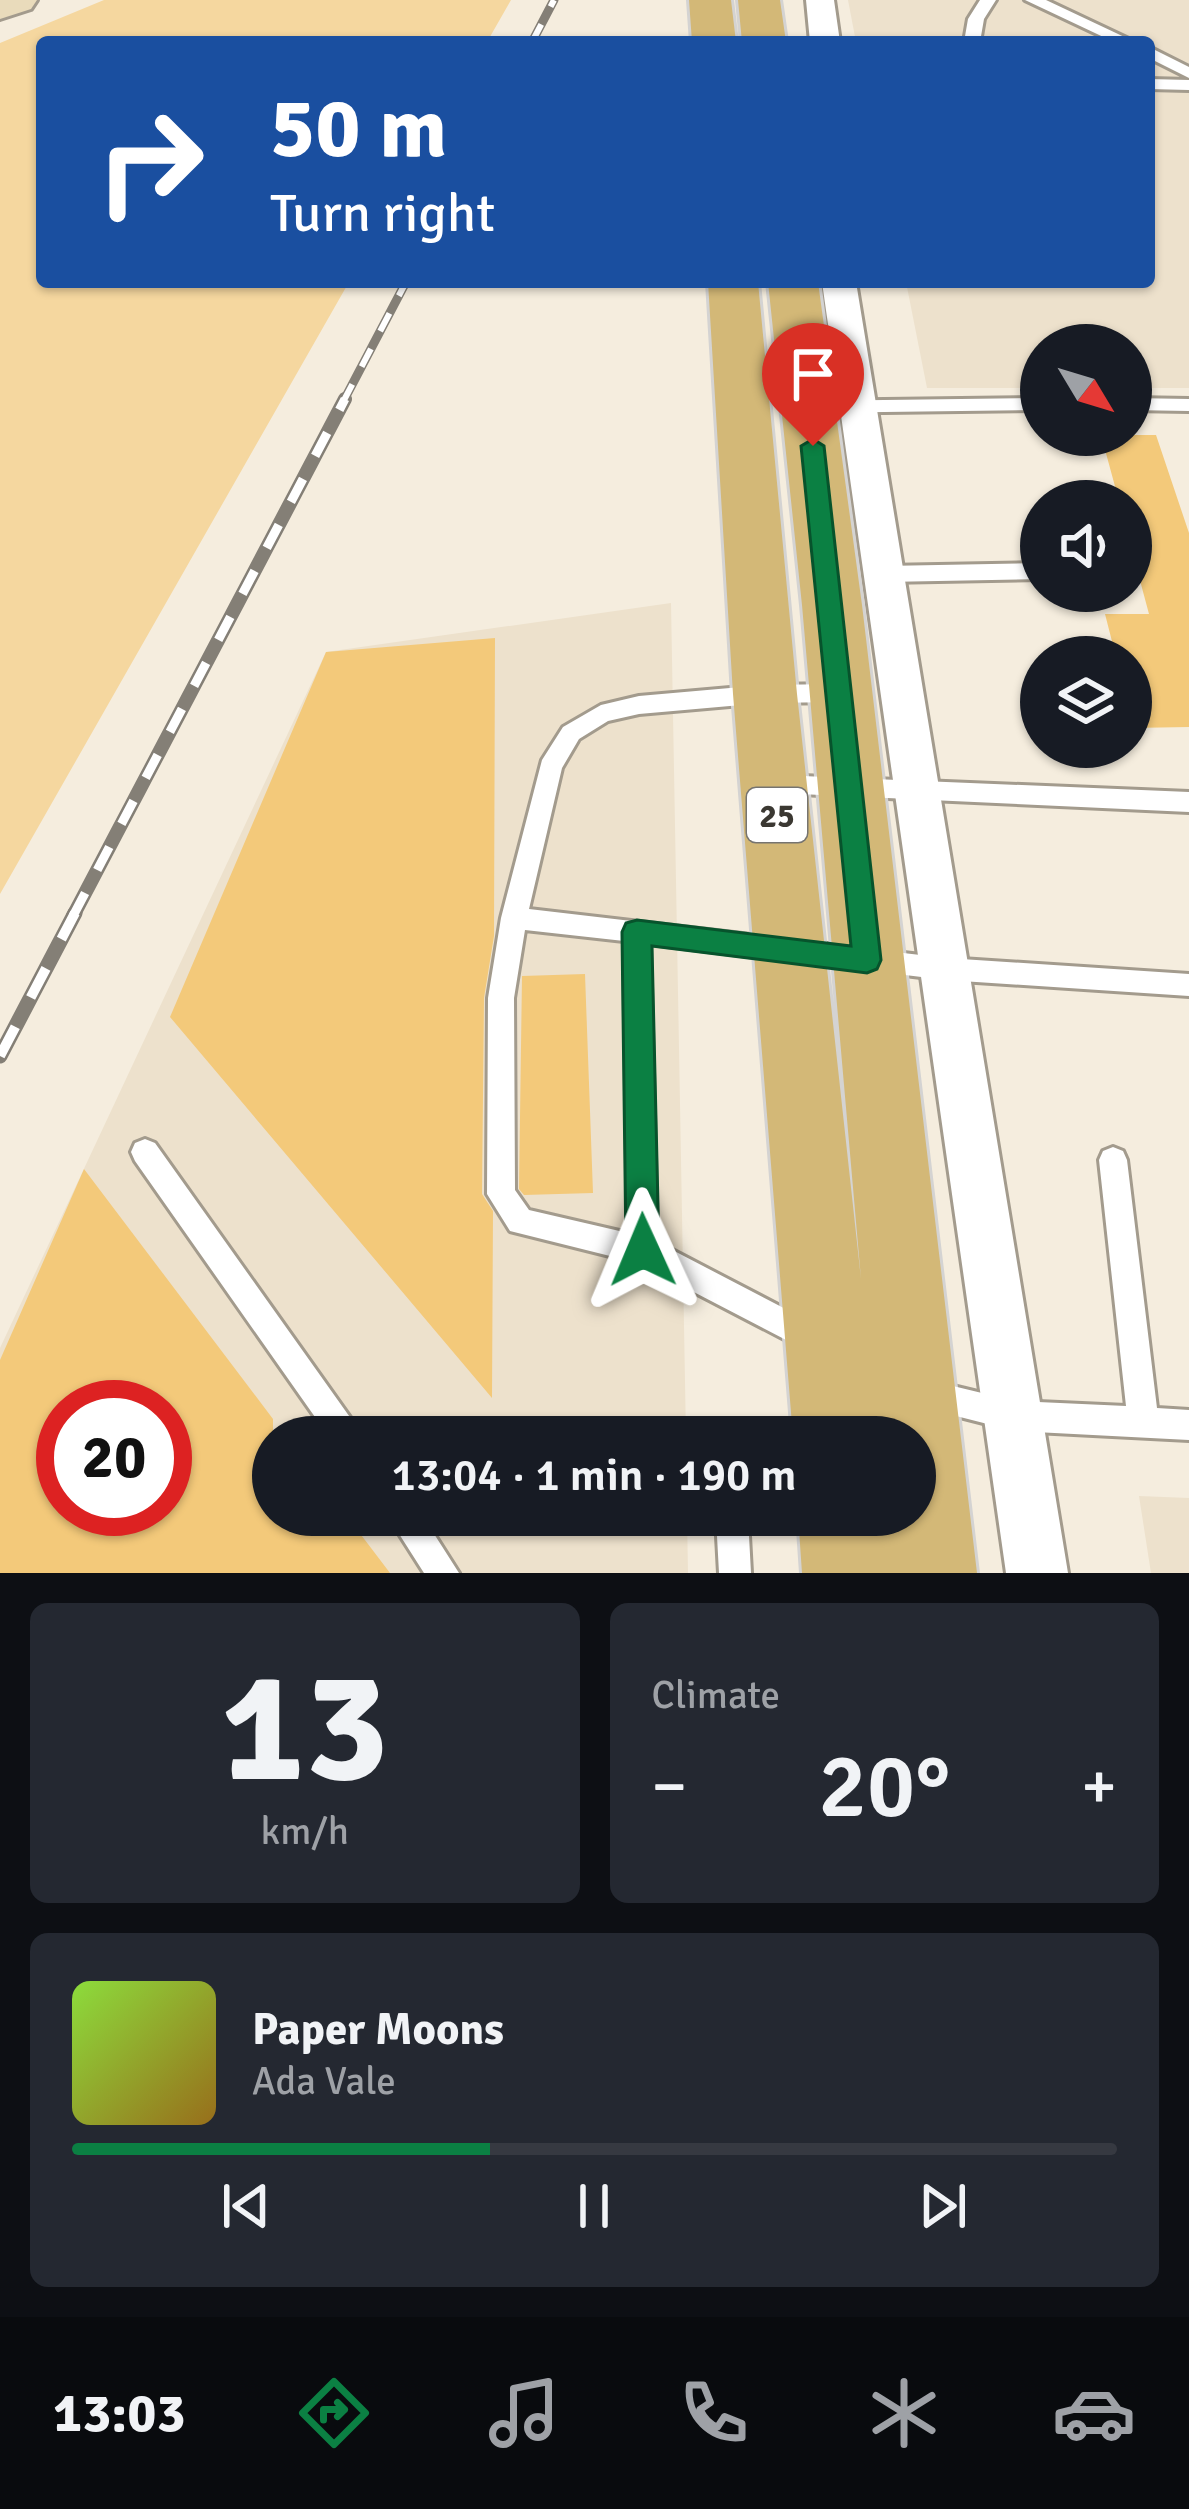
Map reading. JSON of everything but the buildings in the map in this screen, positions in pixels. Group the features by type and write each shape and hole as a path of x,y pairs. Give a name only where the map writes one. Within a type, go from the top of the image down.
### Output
{"main road":[{"path":"710,0 713,36"},
{"path":"759,0 763,36"},
{"name":"25","path":"733,288 765,694 791,949 860,1381 880,1416"},
{"name":"25","path":"795,288 834,406 840,693 905,1289 860,1381"},
{"path":"844,1536 848,1573"},
{"name":"25","path":"927,1536 932,1573"}],"street":[{"path":"0,6 16,0"},
{"path":"820,0 824,36"},
{"path":"839,288 834,406 885,574 1036,1573"}],"lane":[{"path":"972,36 988,0"},
{"path":"1033,0 1114,36"},
{"path":"1155,55 1189,73"},
{"path":"1155,84 1189,85"},
{"path":"834,406 1020,404"},
{"path":"1152,404 1189,405"},
{"path":"885,574 1020,571"},
{"path":"840,693 639,705 601,714 571,733 550,767 514,919 501,998 501,1194 520,1221 643,1250 860,1381 1015,1416 1189,1425"},
{"path":"774,784 1189,802"},
{"path":"514,919 946,970 1189,985"},
{"path":"637,932 643,1250"},
{"path":"146,1152 333,1416"},
{"path":"1113,1160 1142,1423"},
{"path":"417,1536 443,1573"},
{"path":"733,1536 735,1573"}],"shaded area":[{"path":"104,0 511,0 490,36 36,36 36,288 346,288 0,894 0,43"},
{"path":"848,0 1189,0 1189,388 1152,388 1152,324 1020,324 1020,388 927,388 907,288 1155,288 1155,36 855,36"},
{"path":"671,603 686,1416 252,1416 252,1536 687,1536 688,1573 0,1573 0,1348 326,652"},
{"path":"1139,1496 1189,1498 1189,1573 1151,1573"}],"railway":[{"path":"535,36 554,0"},
{"path":"343,402 403,288"},
{"path":"73,916 345,399"},
{"path":"0,1056 75,913"}],"route":[{"path":"643,1250 637,932 867,960 813,446"}]}
